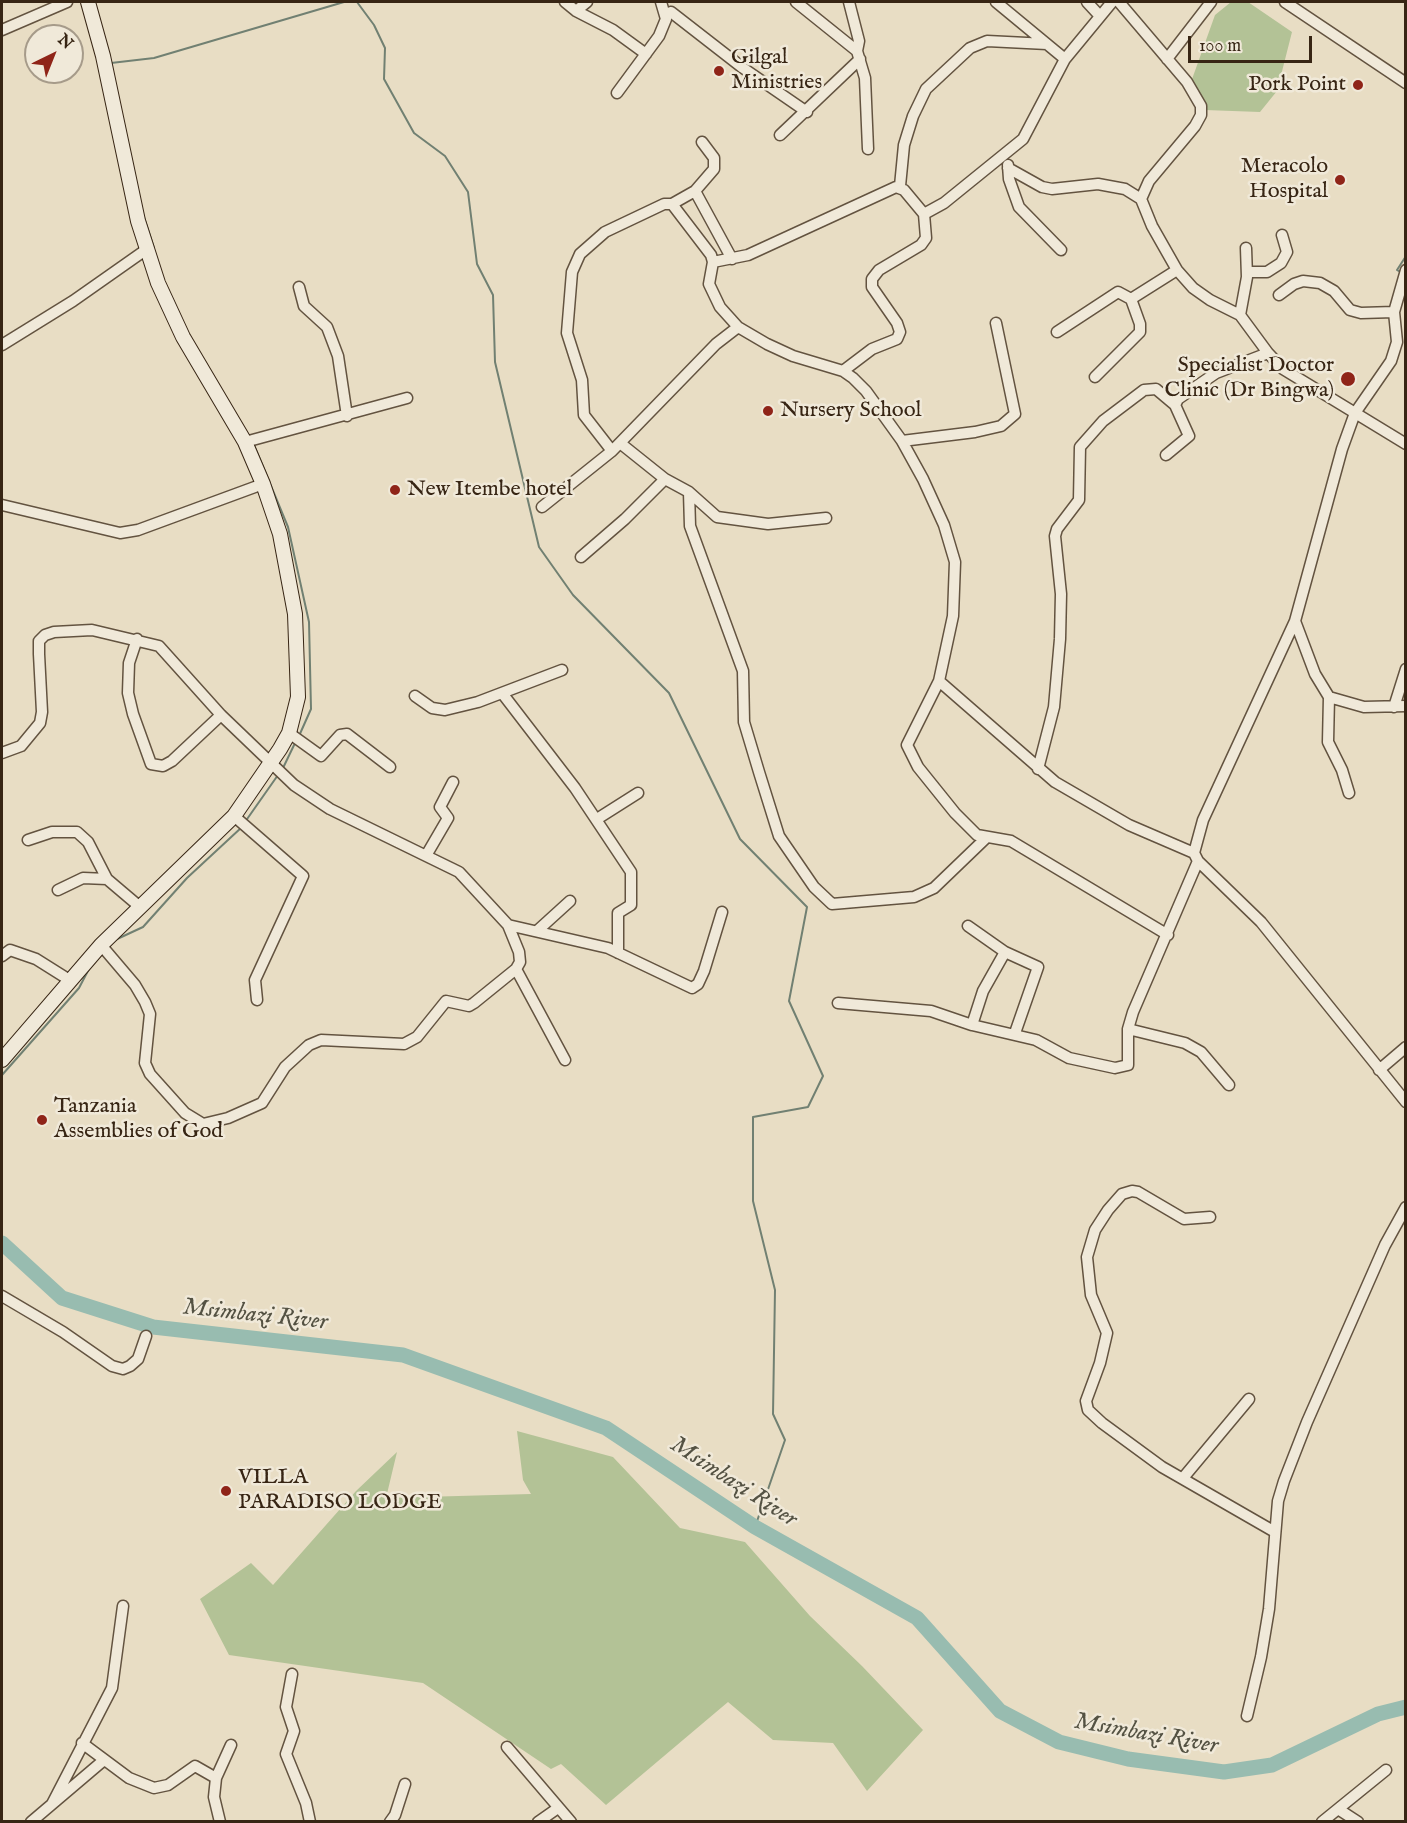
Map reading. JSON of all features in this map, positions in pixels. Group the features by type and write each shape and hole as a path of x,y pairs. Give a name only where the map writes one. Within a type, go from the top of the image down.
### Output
{"main road":[{"path":"2,1060 101,945 234,816 270,765 289,733 298,697 295,614 280,534 263,484 245,442 183,337 158,283 138,221 103,56 88,2"}],"street":[{"path":"2,30 67,2"},
{"path":"565,2 576,11 613,30 646,54"},
{"path":"576,11 587,2"},
{"path":"661,2 668,16 807,112"},
{"path":"617,93 659,36 676,2"},
{"path":"796,2 858,55"},
{"path":"849,2 859,41 858,55 865,78 868,149"},
{"path":"996,2 1065,58"},
{"path":"1087,2 1100,15"},
{"path":"924,214 960,192 1030,130 1065,58 1112,2"},
{"path":"1119,2 1187,82 1201,106 1201,115 1149,181 1141,199"},
{"path":"1167,59 1212,2"},
{"path":"1285,2 1406,83"},
{"path":"843,371 872,349 897,339 900,332 897,323 872,287 872,279 888,264 921,245 926,238 924,214 900,186 904,145 913,116 926,89 970,48 987,41 1047,44"},
{"path":"780,135 807,112 858,55"},
{"path":"702,142 714,158 715,164 707,179 695,191 672,204 664,204 604,232 580,254 572,272 567,333 582,380 584,415 616,447 689,492 710,513 730,520 768,524 826,518"},
{"path":"1010,150 1008,168 1019,207 1060,250"},
{"path":"1008,168 1042,187 1052,189 1098,184 1125,189 1141,199 1152,226 1177,270 1193,288 1240,315 1268,353 1299,380 1406,444"},
{"path":"713,262 732,259 780,241 871,197 900,186"},
{"path":"695,191 732,259"},
{"path":"672,204 711,255 713,262 709,284 712,295 738,327 793,356 843,371 866,391 902,441 944,525 955,562 953,616 939,681 908,745 918,767 955,813 977,835 1004,839 1019,845 1168,935"},
{"path":"1247,272 1267,272 1281,263 1287,252 1282,235"},
{"path":"1240,315 1247,272 1246,248"},
{"path":"2,345 73,301 147,249"},
{"path":"1131,299 1177,270"},
{"path":"838,1003 932,1011 972,1025 1015,1033 1036,1040 1069,1058 1114,1068 1128,1065 1128,1029 1133,1012 1168,935 1196,857 1203,820 1295,621 1341,449 1355,413 1391,361 1397,342 1394,312 1406,270"},
{"path":"1279,295 1294,284 1304,281 1320,283 1334,291 1350,310 1394,312"},
{"path":"299,287 304,306 327,327 339,356 347,416"},
{"path":"1056,332 1118,292 1131,299 1140,324 1140,332 1095,377"},
{"path":"902,441 975,432 1001,426 1010,421 1015,414 1015,409 996,324"},
{"path":"542,507 616,447 716,344 738,327"},
{"path":"1174,405 1193,387 1216,373 1268,353"},
{"path":"1038,770 1054,707 1060,639 1060,594 1055,536 1057,529 1078,500 1080,447 1103,421 1144,390 1156,389 1174,405 1189,436 1166,455"},
{"path":"245,442 407,398"},
{"path":"581,557 633,512 665,479"},
{"path":"2,505 120,533 138,530 263,484"},
{"path":"689,492 690,526 743,670 744,722 779,836 814,887 832,904 914,897 934,888 986,838"},
{"path":"1295,621 1315,674 1329,697 1328,742 1342,770 1349,793"},
{"path":"2,753 21,746 40,723 39,641 45,635 54,632 92,630 159,646 270,765 294,785 330,808 427,854 459,872 508,925 519,952 520,962 516,969 469,1006 446,1001 417,1037 404,1044 321,1040 309,1045 285,1067 262,1104 228,1118 203,1124 185,1113 150,1074 145,1063 150,1014 146,1002 135,985 101,945"},
{"path":"137,639 129,663 128,693 151,764 163,766 172,761 222,714"},
{"path":"1394,707 1406,669"},
{"path":"415,696 438,711 455,709 562,670"},
{"path":"939,681 1038,770 1055,782 1129,825 1196,857 1261,922 1406,1102"},
{"path":"502,693 597,819 631,872 631,905 618,913 618,953"},
{"path":"1329,697 1364,707 1406,706"},
{"path":"289,733 321,756 340,735 347,734 390,767"},
{"path":"427,854 448,818 440,807 453,782"},
{"path":"597,819 638,793"},
{"path":"234,816 303,876 255,980 257,1000"},
{"path":"28,840 52,832 77,832 88,842 107,879 140,907"},
{"path":"58,890 83,878 107,879"},
{"path":"537,931 570,901"},
{"path":"508,925 597,944 692,988 698,984 704,971 722,912"},
{"path":"968,926 1005,952 1038,967 1015,1033"},
{"path":"2,956 10,950 28,956 47,964 71,981"},
{"path":"972,1025 983,991 1005,952"},
{"path":"516,969 565,1060"},
{"path":"1128,1029 1185,1043 1201,1052 1230,1085"},
{"path":"1379,1070 1406,1047"},
{"path":"1210,1217 1184,1219 1138,1192 1122,1194 1095,1230 1087,1257 1091,1295 1107,1333 1101,1363 1087,1393 1088,1410 1162,1467 1275,1532"},
{"path":"1247,1716 1262,1658 1269,1609 1278,1501 1293,1454 1406,1207"},
{"path":"2,1296 63,1332 112,1366 123,1369 138,1359 146,1336"},
{"path":"1183,1478 1248,1399"},
{"path":"52,1804 112,1688 123,1606"},
{"path":"292,1674 286,1707 294,1731 286,1754 306,1803 310,1821"},
{"path":"82,1743 129,1778 154,1788 168,1785 195,1766 216,1778"},
{"path":"220,1821 214,1797 216,1778 231,1745"},
{"path":"507,1747 571,1821"},
{"path":"36,1821 52,1804 104,1760"},
{"path":"1322,1821 1386,1770"},
{"path":"390,1821 395,1815 405,1784"},
{"path":"538,1821 558,1808"},
{"path":"1338,1809 1358,1821"}],"green space":[{"path":"1231,2 1248,2 1292,32 1277,91 1260,112 1205,110 1191,82 1215,15"},
{"path":"517,1431 613,1457 680,1528 745,1542 810,1616 923,1730 867,1791 833,1743 773,1740 728,1702 606,1805 561,1764 551,1769 423,1683 229,1655 200,1599 251,1563 273,1585 356,1491 397,1452 386,1498 531,1494 523,1480"}],"waterway":[{"path":"111,63 154,58 344,2"},
{"path":"357,2 374,25 385,48 384,79 414,133 445,156 468,192 477,264 493,295 495,362 539,547 573,595 669,693 740,839 807,907 789,1001 823,1076 808,1107 753,1117 753,1201 775,1290 773,1414 785,1440 755,1527"},
{"path":"142,211 154,248"},
{"path":"1402,273 1397,270 1406,256"},
{"path":"254,445 288,527 309,622 311,709 299,736"},
{"path":"283,768 296,741"},
{"path":"245,822 278,775"},
{"path":"115,940 143,927 187,878 242,827"},
{"path":"2,1075 79,988 90,967"},
{"name":"Msimbazi River","path":"2,1243 62,1298 153,1327 403,1355 606,1428 755,1527 917,1618 1000,1711 1059,1742 1128,1759 1224,1772 1272,1765 1378,1714 1406,1707"}],"place":[{"name":"Gilgal Ministries","path":"719,71"},
{"name":"Pork Point","path":"1358,85"},
{"name":"Meracolo Hospital","path":"1340,180"},
{"name":"Specialist Doctor Clinic (Dr Bingwa)","path":"1348,379"},
{"name":"Nursery School","path":"768,411"},
{"name":"New Itembe hotel","path":"395,490"},
{"name":"Tanzania Assemblies of God","path":"42,1120"},
{"name":"VILLA PARADISO LODGE","path":"226,1491"}]}
